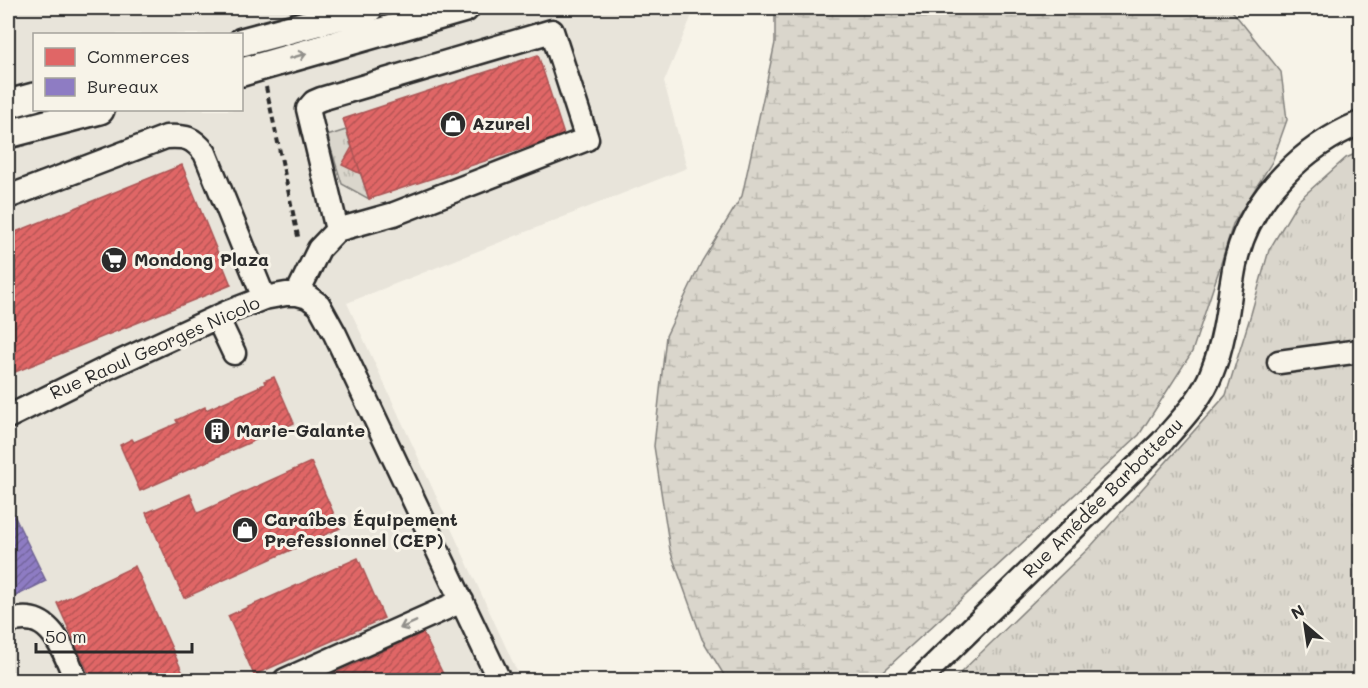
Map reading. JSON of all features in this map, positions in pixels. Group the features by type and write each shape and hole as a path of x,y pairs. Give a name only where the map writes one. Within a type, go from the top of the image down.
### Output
{"main road":[{"path":"243,42 369,8"},
{"path":"251,70 465,8"},
{"path":"8,104 33,97"},
{"path":"8,134 96,111"}],"street":[{"path":"337,230 308,109 314,102 552,31 587,139 394,214 337,230 320,249 301,286 308,297 319,305 335,334 499,681"},
{"name":"Rue Amédée Barbotteau","path":"919,681 1162,442 1188,411 1211,375 1217,358 1225,328 1236,258 1252,216 1263,199 1302,158 1332,137 1360,123"},
{"path":"8,197 166,137 181,136 189,139 196,142 205,153 264,298"},
{"name":"Rue Raoul Georges Nicolo","path":"8,417 217,317 264,298 286,294 301,286"},
{"path":"217,317 234,353"},
{"path":"1279,362 1360,351"},
{"path":"285,681 462,601"},
{"path":"8,622 19,618 32,620 51,630 58,640 76,681"}],"path":[{"path":"251,70 298,238 301,286"}],"shaded area":[{"path":"8,8 695,8 664,82 687,168 347,303 521,680 8,680"}],"green space":[{"path":"775,8 1230,8 1281,72 1287,120 1272,162 1233,224 1192,352 1139,435 874,680 727,680 702,639 670,550 654,446 666,336 702,261 742,196 775,43"},
{"path":"346,130 369,199 342,184 327,136"},
{"path":"1360,152 1360,680 953,680 1092,545 1226,395 1269,250 1299,200 1346,158"}],"building: Commerces":[{"name":"Azurel","path":"538,55 564,135 369,199 343,119"},
{"path":"352,147 361,174 342,165"},
{"name":"Mondong Plaza","path":"182,165 231,285 8,375 8,235"},
{"name":"Marie-Galante","path":"274,377 294,423 140,491 120,445 132,439 134,442 178,423 176,420 205,407 206,410 265,384 264,381"},
{"name":"Caraîbes Équipement Prefessionnel (CEP)","path":"311,462 340,528 184,598 146,513 190,494 198,513"},
{"path":"358,558 384,618 254,675 228,616"},
{"path":"135,566 186,680 92,680 57,603"},
{"path":"423,633 446,680 320,680"}],"building: Bureaux":[{"path":"8,503 46,581 8,600"}],"place":[{"name":"Azurel","path":"453,124"},
{"name":"Mondong Plaza","path":"114,260"},
{"name":"Marie-Galante","path":"217,431"},
{"name":"Caraîbes Équipement Prefessionnel (CEP)","path":"245,530"}]}
